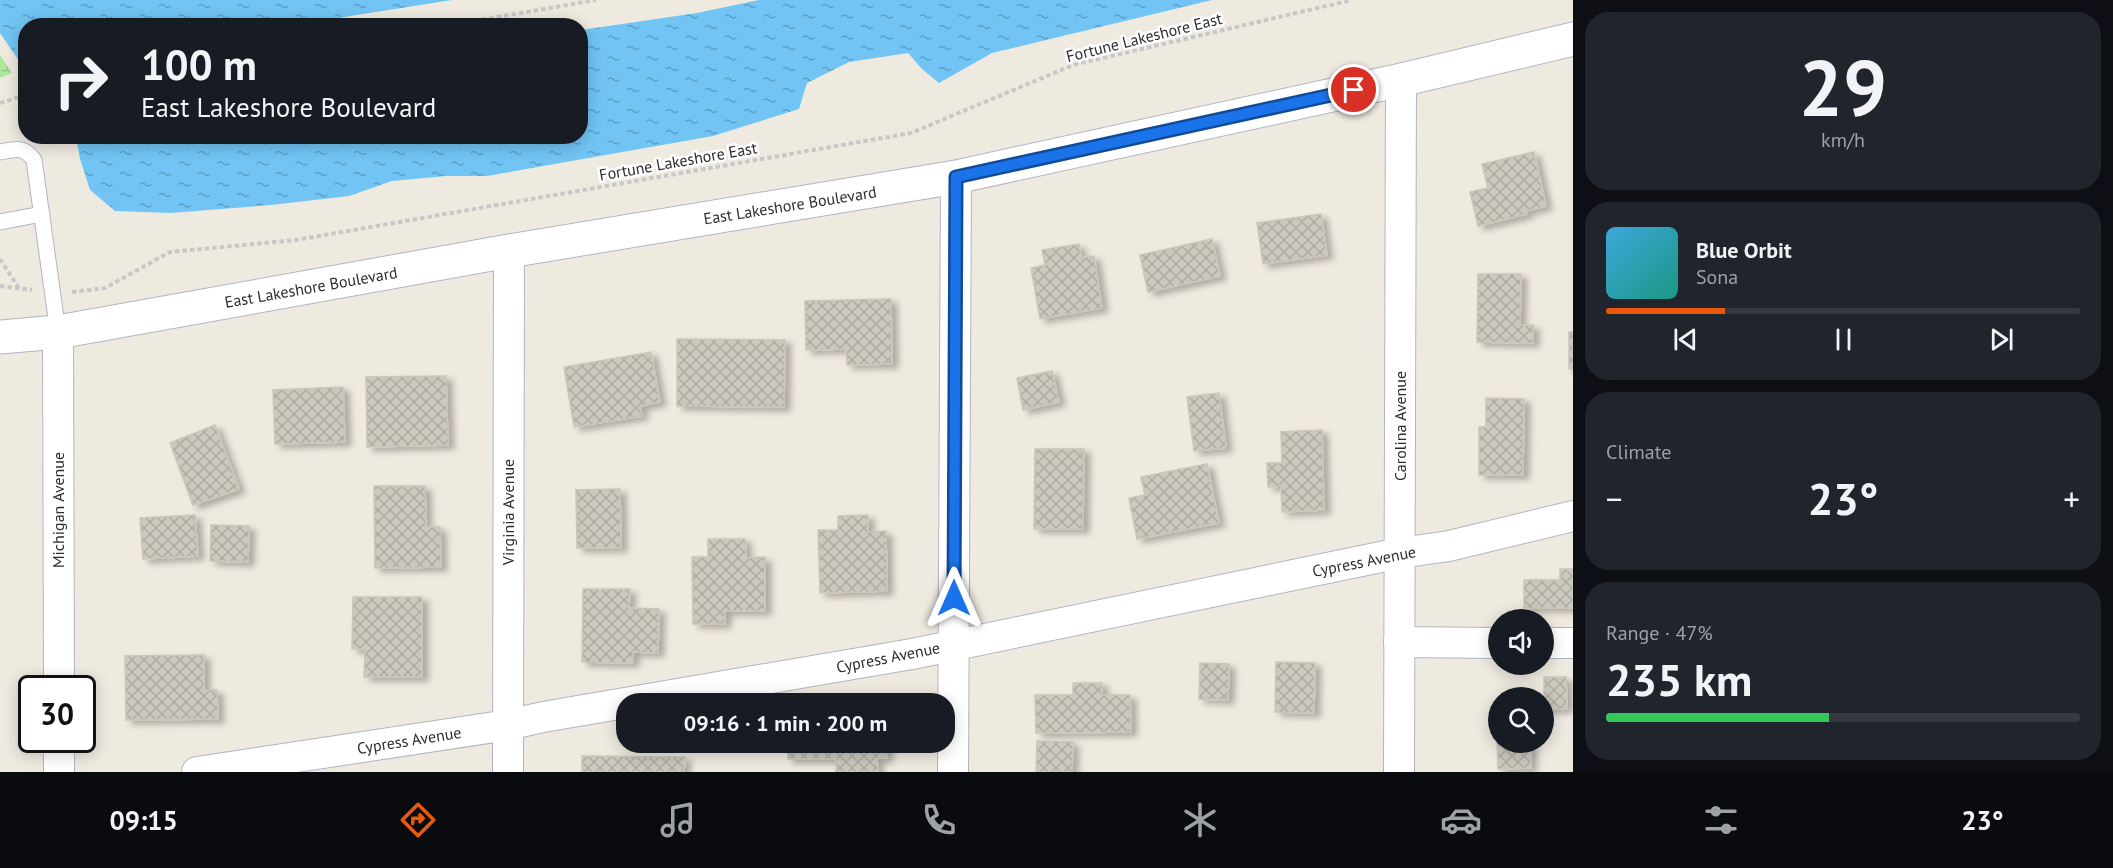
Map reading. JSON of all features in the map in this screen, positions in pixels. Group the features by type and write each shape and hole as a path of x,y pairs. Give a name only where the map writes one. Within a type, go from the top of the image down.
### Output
{"street":[{"name":"East Lakeshore Boulevard","path":"0,337 58,332 509,251 956,177 1401,80 1573,39"},
{"name":"Carolina Avenue","path":"1399,772 1401,80"},
{"path":"953,772 956,177"},
{"name":"Virginia Avenue","path":"508,772 509,251"},
{"name":"Michigan Avenue","path":"58,332 59,675"},
{"name":"Cypress Avenue","path":"197,772 508,725 554,715 912,654 1400,554 1449,546 1573,516"},
{"path":"1399,642 1488,643"},
{"path":"1554,643 1573,643"},
{"path":"59,753 59,772"}],"lane":[{"path":"0,152 20,150 28,152 34,160 58,332"},
{"path":"0,222 42,214"}],"path":[{"path":"491,18 596,0"},
{"name":"Fortune Lakeshore East","path":"0,286 58,293 105,288 170,252 296,240 910,133 1073,65 1352,0"},
{"path":"0,103 18,97"},
{"path":"0,259 20,288"}],"green space":[{"path":"0,55 12,73 0,78"}],"water":[{"path":"0,0 452,0 338,18 18,18 18,59 0,33"},
{"path":"759,0 1212,0 992,53 939,83 908,53 849,62 807,83 799,109 713,136 487,176 446,176 392,181 349,196 171,213 115,211 90,190 80,159 77,144 588,144 588,29 697,13"}],"building":[{"path":"1534,152 1546,206 1526,211 1527,214 1478,226 1470,192 1488,188 1482,164"},
{"path":"1321,214 1327,255 1263,264 1257,223"},
{"path":"1212,239 1220,276 1148,292 1140,255"},
{"path":"1079,244 1081,258 1094,256 1102,308 1040,319 1031,268 1045,265 1042,250"},
{"path":"1478,274 1521,274 1520,325 1533,325 1533,343 1477,342"},
{"path":"891,299 892,364 847,365 846,349 806,350 805,301"},
{"path":"1569,332 1573,332 1573,369 1569,369"},
{"path":"677,339 785,340 784,407 677,406"},
{"path":"651,352 660,402 640,406 642,416 574,427 564,367"},
{"path":"1052,371 1059,402 1023,410 1017,378"},
{"path":"446,376 448,445 367,447 366,377"},
{"path":"343,387 345,442 275,444 273,390"},
{"path":"1219,393 1226,448 1194,451 1187,397"},
{"path":"1486,398 1524,399 1523,475 1479,475 1479,427 1486,427"},
{"path":"215,425 239,489 193,505 170,443"},
{"path":"1322,430 1324,510 1282,512 1281,486 1268,487 1267,463 1282,463 1281,432"},
{"path":"1035,449 1084,449 1083,529 1034,529"},
{"path":"1207,464 1219,523 1137,539 1129,498 1145,495 1141,477"},
{"path":"374,486 425,486 426,527 440,527 441,567 375,568"},
{"path":"620,489 621,548 577,548 576,490"},
{"path":"195,515 198,556 143,559 140,518"},
{"path":"868,515 868,532 886,531 887,591 820,593 818,530 838,530 838,516"},
{"path":"211,525 249,526 248,562 210,561"},
{"path":"708,539 745,539 746,558 765,557 765,611 725,611 725,624 693,624 692,557 708,557"},
{"path":"1560,569 1573,569 1573,608 1524,608 1524,580 1560,580"},
{"path":"583,589 630,589 629,608 659,609 658,653 633,652 633,663 582,662"},
{"path":"353,597 422,597 422,677 364,677 365,649 352,649"},
{"path":"204,655 204,690 217,690 218,719 126,720 125,656"},
{"path":"1276,662 1315,663 1314,713 1275,712"},
{"path":"1200,663 1229,664 1228,700 1199,699"},
{"path":"1544,677 1566,677 1567,709 1554,709 1554,687 1544,687"},
{"path":"1073,683 1102,683 1102,695 1130,695 1131,732 1036,733 1035,695 1073,695"},
{"path":"1037,741 1073,742 1072,772 1036,772"},
{"path":"788,753 887,753 887,758 877,758 878,772 836,772 836,759 788,759"},
{"path":"1497,753 1530,753 1531,768 1498,769"},
{"path":"582,756 685,757 684,772 582,772"}],"route":[{"path":"954,598 956,177 1354,90"}]}
